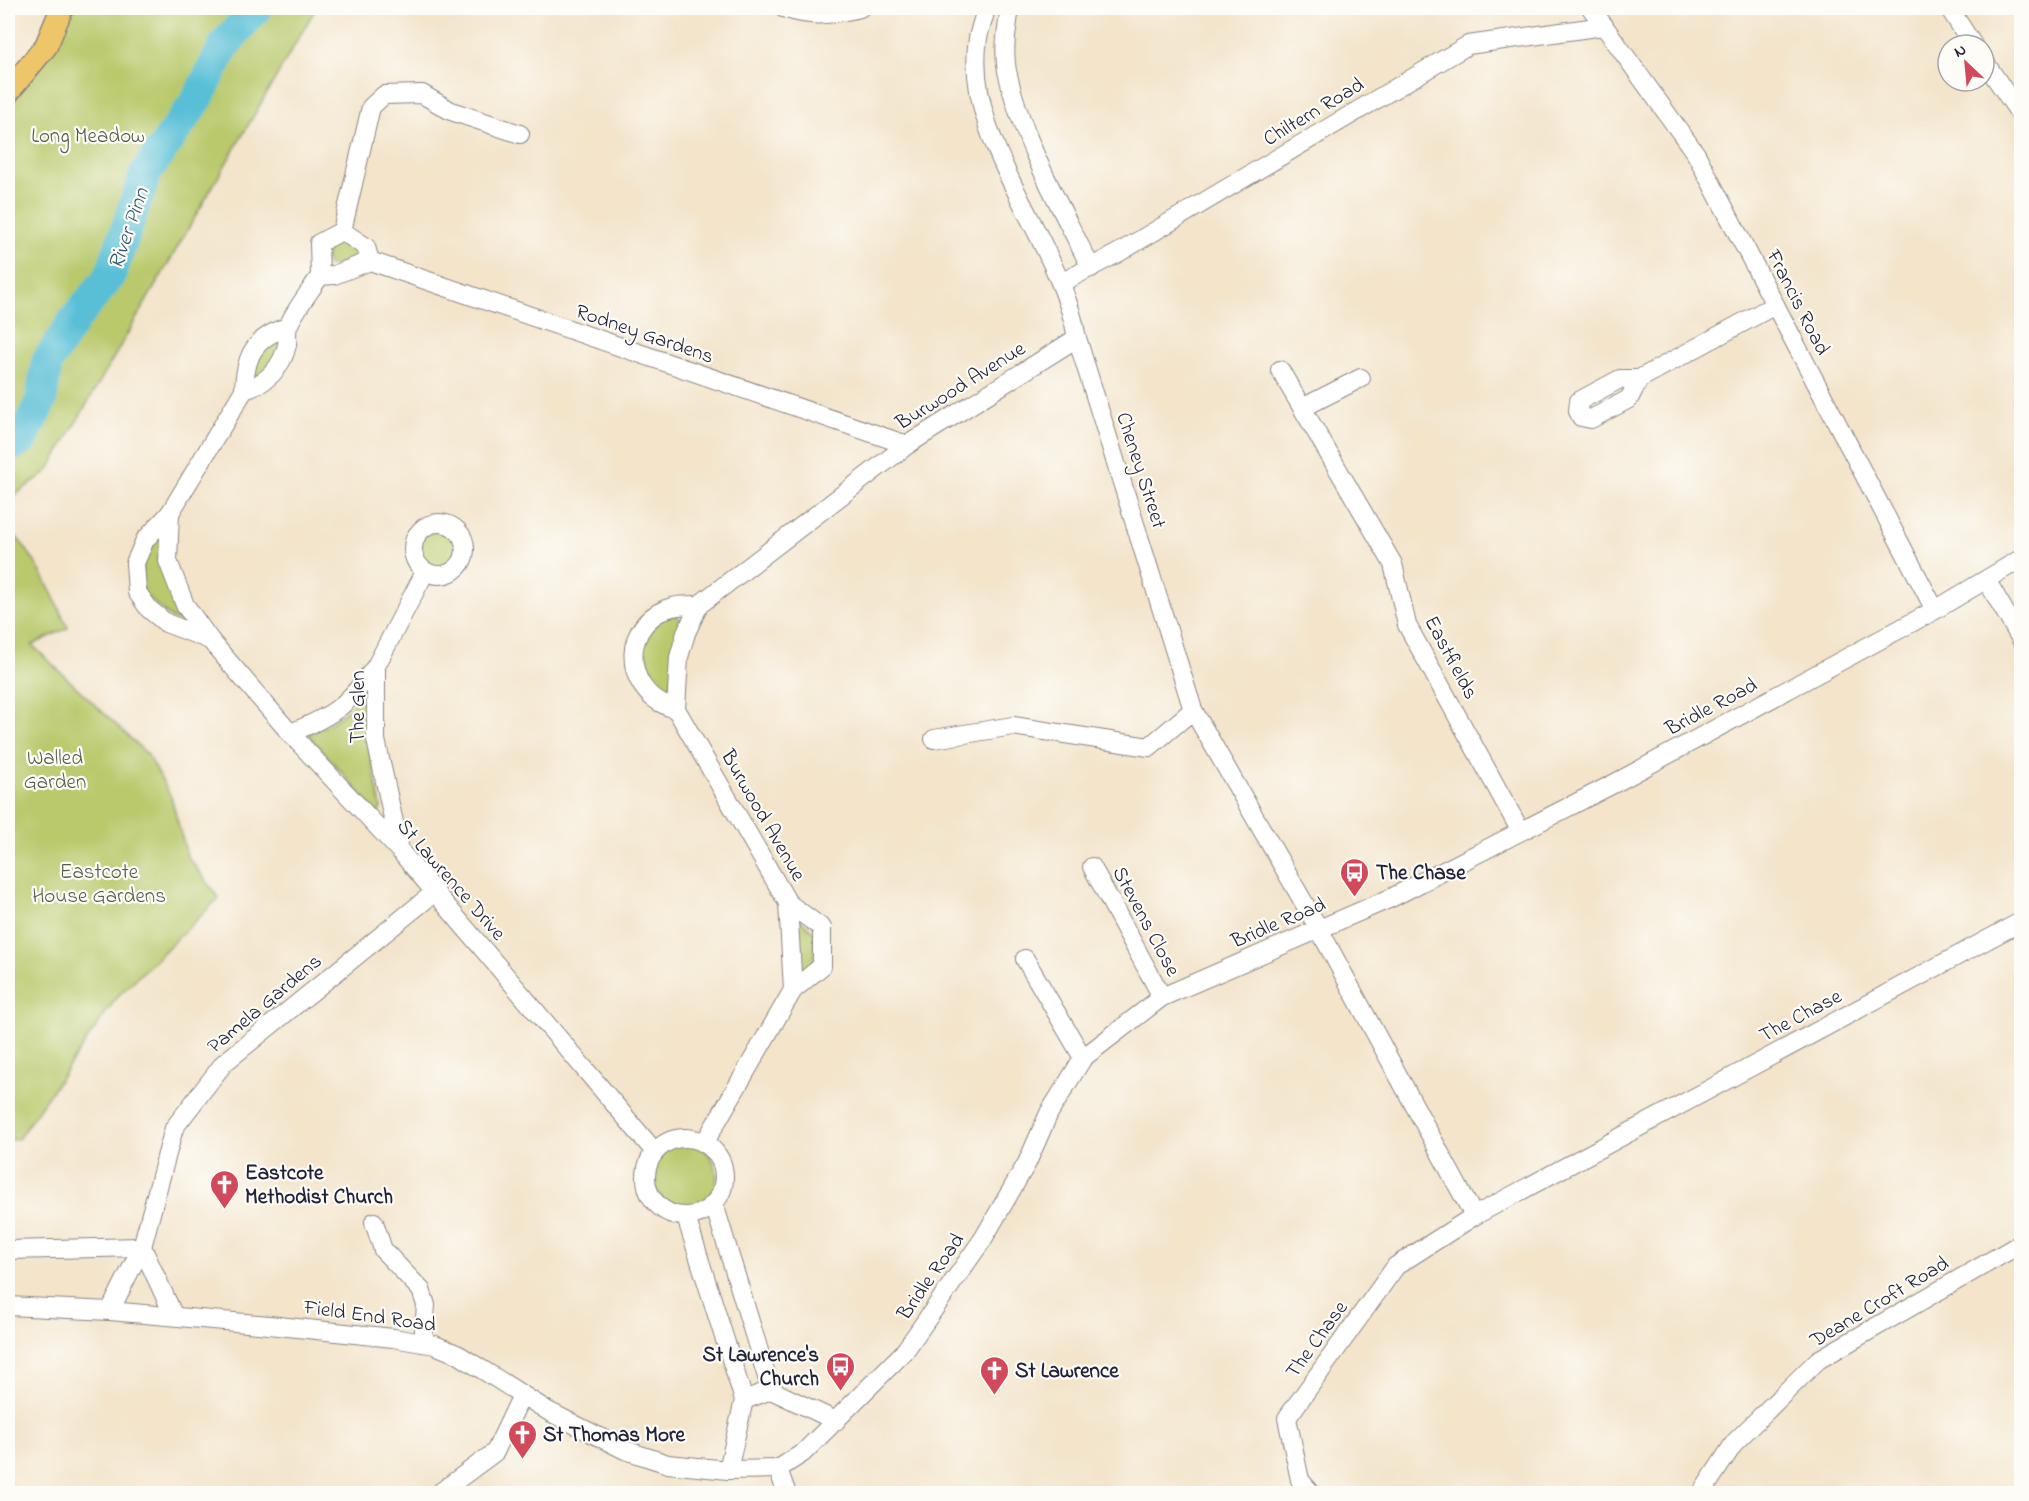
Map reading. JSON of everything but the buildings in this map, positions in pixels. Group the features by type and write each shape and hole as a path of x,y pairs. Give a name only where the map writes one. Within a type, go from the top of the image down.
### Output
{"main road":[{"path":"8,92 46,46 62,8"}],"street":[{"path":"783,8 806,15 832,15 860,8"},
{"name":"Cheney Street","path":"986,8 978,39 977,82 997,152 1061,283 1073,314 1077,338 1193,710 1318,929"},
{"path":"1010,8 1006,36 1007,70 1028,140 1091,268"},
{"name":"Francis Road","path":"1591,8 1696,154 1935,610"},
{"path":"1948,8 1965,33"},
{"name":"Chiltern Road","path":"1061,283 1091,268 1468,45 1605,26"},
{"path":"1996,79 2022,117"},
{"path":"244,390 256,387 269,378 280,364 287,345 287,327 320,276 320,243 342,231 371,107 384,95 422,94 452,111 520,134"},
{"path":"320,276 334,275 370,261 366,247 342,231"},
{"name":"Rodney Gardens","path":"370,261 907,445"},
{"path":"1639,379 1775,305"},
{"path":"170,513 244,390 245,369 250,355 270,333 287,327"},
{"name":"Burwood Avenue","path":"792,990 788,903 676,709 679,657 686,633 699,605 907,445 1077,338"},
{"name":"Eastfields","path":"1280,370 1304,407 1393,564 1407,625 1521,830"},
{"path":"1304,407 1361,378"},
{"name":"St Lawrence Drive","path":"170,513 145,540 139,550 135,563 137,592 149,609 166,623 210,640"},
{"name":"St Lawrence Drive","path":"170,513 168,561 185,605 210,640 291,733 400,851 655,1152"},
{"name":"Bridle Road","path":"778,1469 803,1453 903,1352 983,1239 1027,1163 1049,1113 1083,1058 1162,996 1391,898 1619,781 1935,610 2022,558"},
{"name":"The Glen","path":"400,851 376,740 376,666 425,572"},
{"path":"1987,580 2022,641"},
{"path":"676,709 665,707 641,687 634,672 634,641 641,628 666,609 699,605"},
{"path":"291,733 320,722 351,700 376,666"},
{"path":"934,739 1013,726 1149,747 1193,710"},
{"name":"Stevens Close","path":"1092,867 1162,996"},
{"name":"Pamela Gardens","path":"110,1311 142,1247 174,1128 224,1063 435,892"},
{"path":"705,1142 792,990 822,966 822,928 788,903"},
{"name":"The Chase","path":"1312,1494 1300,1480 1287,1418 1396,1266 1474,1216 2022,921"},
{"path":"1318,929 1474,1216"},
{"path":"1026,959 1083,1058"},
{"path":"680,1138 694,1138 705,1142 722,1161 725,1175 724,1187 714,1204 703,1212 686,1216 672,1214 660,1208 648,1191 646,1173 655,1152 665,1143 680,1138"},
{"path":"714,1204 771,1390"},
{"path":"686,1216 744,1400 728,1470"},
{"path":"374,1222 383,1250 421,1290 426,1305 423,1343"},
{"name":"Deane Croft Road","path":"1701,1494 1735,1442 1818,1360 2022,1243"},
{"path":"8,1250 142,1247 174,1316"},
{"name":"Field End Road","path":"8,1306 174,1316 370,1335 423,1343 459,1354 522,1395 625,1450 668,1464 728,1470 778,1469"},
{"path":"744,1400 771,1390 836,1421"},
{"path":"438,1494 495,1452 522,1395"},
{"path":"778,1469 787,1494"}],"green space":[{"name":"Long Meadow","path":"73,8 262,8 213,87 271,8 316,8 48,471 8,500 8,452 34,439 52,377 22,440 8,445 8,107 27,84","holes":["151,183 114,282 62,355 112,243"]},
{"path":"344,238 361,250 358,257 329,266 325,260 327,247"},
{"path":"282,333 284,345 260,380 249,383 252,368 259,354 269,341"},
{"name":"Eastcote House Gardens","path":"8,529 35,562 68,628 32,645 148,755 171,797 187,856 219,898 117,997 18,1139 8,1140"},
{"path":"162,529 186,623 172,619 142,592 143,560"},
{"path":"438,529 452,535 458,549 452,563 438,569 424,563 418,549 424,535"},
{"path":"676,614 682,623 669,693 665,696 643,676 640,643 660,619"},
{"path":"369,688 368,739 381,808 378,814 308,734 342,715"},
{"path":"796,916 814,932 815,963 797,978"},
{"path":"679,1144 691,1144 708,1153 715,1164 717,1176 715,1188 708,1199 691,1208 679,1208 667,1203 658,1194 653,1182 653,1170 658,1158 667,1149"}],"waterway":[{"name":"River Pinn","path":"8,447 22,440 41,401 47,362 75,319 110,276 146,172 198,98 225,44 256,8"}],"place":[{"name":"The Chase","path":"1355,898"},
{"name":"Eastcote Methodist Church","path":"224,1210"},
{"name":"St Lawrence's Church","path":"840,1392"},
{"name":"St Lawrence","path":"994,1396"},
{"name":"St Thomas More","path":"522,1460"}],"park label":[{"name":"Walled Garden","path":"55,769"}]}
